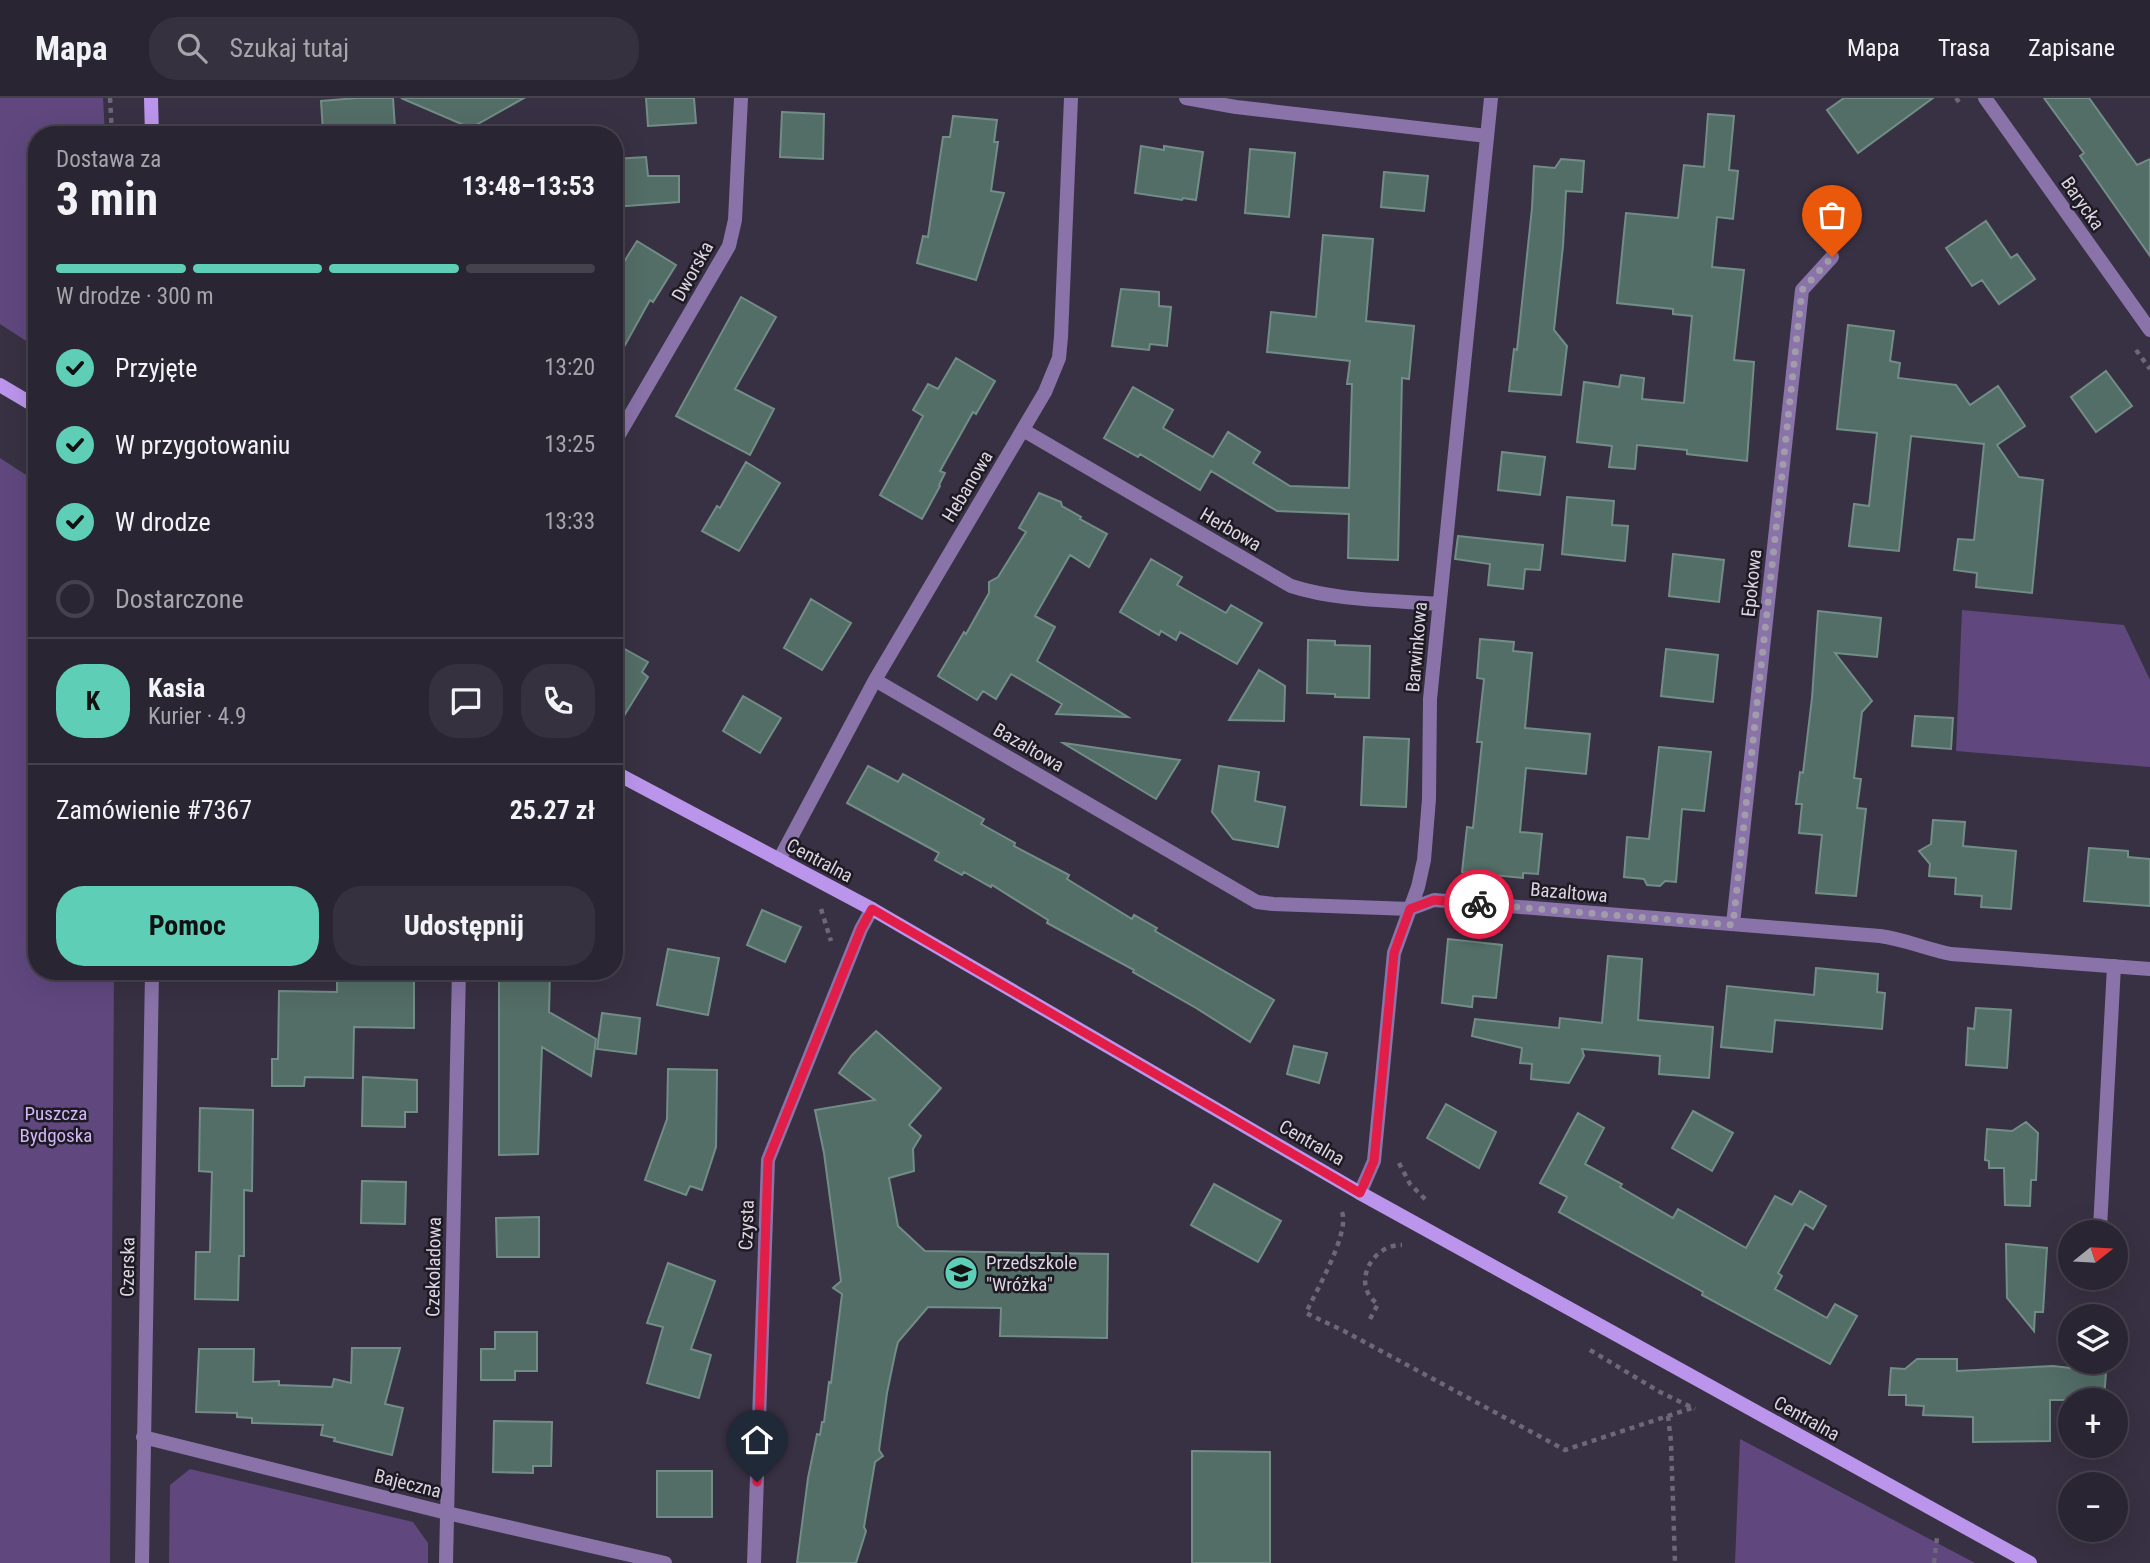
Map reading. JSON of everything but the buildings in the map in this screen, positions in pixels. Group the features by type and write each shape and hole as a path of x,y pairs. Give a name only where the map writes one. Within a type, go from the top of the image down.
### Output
{"street":[{"path":"151,98 152,126"},
{"name":"Dworska","path":"623,428 729,246 735,220 741,98"},
{"name":"Hebanowa","path":"779,860 875,680 1045,392 1059,358 1071,98"},
{"path":"1186,98 1237,107 1487,136"},
{"name":"Barwinkowa","path":"1360,1193 1374,1161 1394,953 1424,860 1429,799 1430,699 1491,98"},
{"name":"Barycka","path":"1985,98 2150,330"},
{"name":"Epokowa","path":"1733,925 1802,290 1832,257"},
{"path":"0,385 28,402"},
{"name":"Herbowa","path":"1023,430 1291,586 1342,597 1439,604"},
{"name":"Bazaltowa","path":"875,680 1257,902 1410,909 1434,900 1880,936 1903,939 1928,950 1951,954 2150,969"},
{"name":"Centralna","path":"623,777 872,909 1360,1193 2030,1563"},
{"name":"Czysta","path":"754,1563 768,1160 861,929 872,909"},
{"path":"2100,1220 2114,966"},
{"name":"Czerska","path":"142,1563 152,980"},
{"name":"Czekoladowa","path":"446,1563 459,980"},
{"name":"Bajeczna","path":"144,1437 447,1513 665,1563"}],"path":[{"path":"110,98 112,126"},
{"path":"1397,1159 1410,1184 1432,1206"},
{"path":"1338,1206 1344,1214 1344,1224 1306,1313 1565,1450 1693,1407"},
{"path":"1370,1319 1378,1304 1372,1300 1364,1275 1382,1250 1399,1245 1409,1247"},
{"path":"1668,1416 1675,1563"},
{"path":"1934,1563 1937,1537"}],"green space":[{"path":"0,98 103,98 105,126 28,126 28,342 0,324"},
{"name":"Puszcza Bydgoska","path":"0,458 28,476 28,980 114,980 110,1563 0,1563"},
{"path":"1962,610 2124,625 2150,680 2150,767 1956,751"},
{"path":"1740,1439 1975,1563 1735,1563"},
{"path":"190,1469 413,1522 428,1543 428,1563 169,1563 170,1485"}],"way so far":[{"path":"1479,904 1733,925 1802,290 1832,257"}],"place":[{"name":"Przedszkole \"Wróżka\"","path":"961,1273"}],"route":[{"path":"757,1482 768,1160 861,929 872,909 1360,1193 1374,1161 1394,953 1410,909 1434,900 1479,904"}]}
